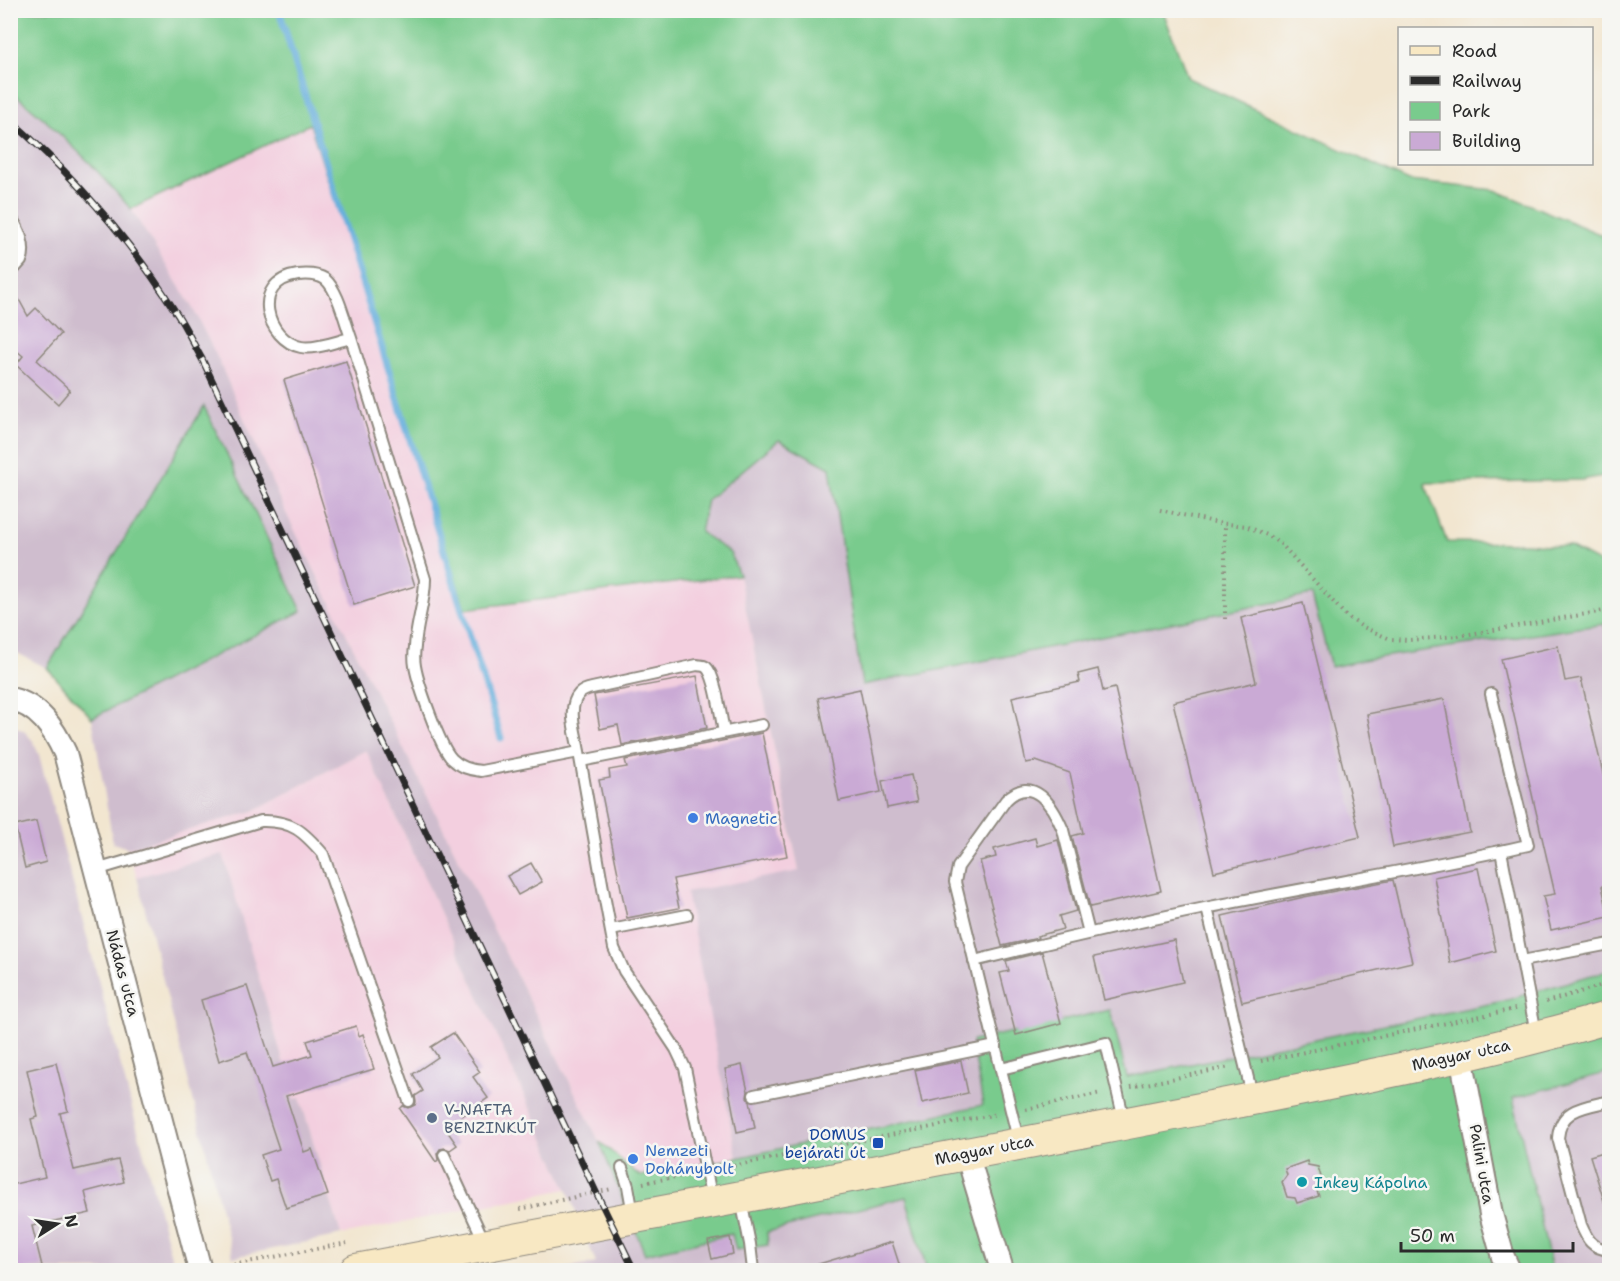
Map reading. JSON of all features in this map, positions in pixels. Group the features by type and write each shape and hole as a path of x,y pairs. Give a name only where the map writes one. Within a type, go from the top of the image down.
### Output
{"main road":[{"name":"Magyar utca","path":"356,1256 395,1267 487,1246 1461,1056 1537,1038 1610,1017"}],"street":[{"name":"Nádas utca","path":"12,695 41,715 51,727 65,753 208,1269"},
{"name":"Palini utca","path":"1461,1056 1491,1214 1509,1270"},
{"path":"967,1154 998,1268"}],"lane":[{"path":"10,217 15,223 23,252 20,262 10,272"},
{"path":"351,338 302,348 290,343 271,321 268,310 271,289 279,280 291,276 315,275 325,279 338,301 351,338 425,579 424,601 416,631 415,664 420,685 447,752 454,761 471,770 481,771 762,725"},
{"path":"724,732 714,686 704,666 690,666 592,688 578,696 573,712 614,948 624,971 676,1049 685,1068 706,1171 726,1200 750,1244 753,1270"},
{"path":"974,961 1207,908 1528,845 1491,694"},
{"path":"1019,1144 955,882 958,867 1013,793 1029,790 1038,793 1049,802 1057,815 1063,830 1089,933"},
{"path":"96,870 261,820 286,823 299,830 323,854 409,1101"},
{"path":"1502,851 1537,1038"},
{"path":"1207,908 1253,1098"},
{"path":"611,930 687,915"},
{"path":"1522,961 1610,944"},
{"path":"1002,1069 1106,1043 1125,1123"},
{"path":"753,1095 996,1046"},
{"path":"1610,1101 1577,1109 1568,1115 1562,1122 1558,1138 1586,1238 1601,1250 1610,1250"},
{"path":"444,1155 487,1246"},
{"path":"622,1168 634,1217"}],"path":[{"path":"1160,510 1225,524 1246,526 1267,535 1282,545 1346,616 1361,626 1390,639 1409,640 1458,636 1610,610"},
{"path":"1225,524 1225,619"},
{"path":"518,1210 628,1186 1531,1006 1610,983"},
{"path":"208,1269 356,1256"}],"shaded area":[{"path":"11,91 90,163 131,209 192,307 217,357 282,505 599,1141 645,1254 732,1233 736,1250 767,1245 767,1232 906,1197 927,1270 561,1270 596,1263 567,1189 366,750 253,811 128,848 113,843 92,718 301,611 204,407 47,668 11,650"},
{"path":"310,124 465,609 739,575 799,872 687,892 737,1158 640,1176 599,1141 282,505 217,357 192,307 131,209"},
{"path":"779,440 830,468 862,685 1312,595 1331,667 1368,659 1605,624 1610,648 1609,970 1504,1001 1127,1077 1109,1010 984,1105 737,1158 686,892 799,871 739,575 730,553 700,532 707,500"},
{"path":"10,724 24,731 33,741 39,755 172,1260 120,1270 11,1270"},
{"path":"366,750 567,1189 341,1235 300,1098 294,1099 223,855 137,877 128,848 253,811"},
{"path":"223,854 294,1099 300,1098 341,1235 233,1257 137,877"},
{"path":"1609,1072 1609,1270 1552,1270 1513,1098"}],"green space":[{"path":"10,11 1163,11 1188,78 1409,181 1495,190 1609,238 1609,475 1582,480 1425,483 1447,542 1525,543 1570,547 1602,564 1609,574 1609,648 1605,624 1368,659 1331,667 1312,595 862,685 830,468 779,440 707,500 700,532 730,553 739,575 465,609 310,124 131,209 90,163 11,91"},
{"path":"204,406 302,611 92,718 47,668"},
{"path":"1609,970 1609,1072 1513,1098 1552,1270 927,1270 906,1197 767,1232 768,1245 736,1250 732,1234 645,1254 599,1141 640,1176 737,1158 983,1105 972,1041 1110,1010 1127,1077 1504,1001"}],"building":[{"path":"10,283 28,316 36,308 61,334 37,360 70,390 58,404 16,365 23,356 10,345"},
{"path":"346,361 415,586 354,605 284,380"},
{"path":"1303,603 1360,837 1214,872 1173,702 1256,682 1241,618"},
{"path":"1558,646 1565,681 1581,678 1610,804 1610,884 1602,886 1609,917 1551,930 1543,896 1555,894 1501,659"},
{"path":"1098,669 1103,691 1115,688 1161,891 1090,907 1072,836 1083,833 1070,773 1036,761 1026,763 1012,697 1080,682 1078,674"},
{"path":"697,676 707,728 622,745 618,725 600,729 594,695"},
{"path":"860,689 881,792 839,801 818,698"},
{"path":"1444,699 1470,832 1393,847 1367,714"},
{"name":"Magnetic","path":"762,733 787,856 673,879 679,908 627,918 599,780 610,778 609,770 627,767 625,760"},
{"path":"911,775 917,802 887,808 882,781"},
{"path":"36,821 46,862 25,868 15,826"},
{"path":"1035,838 1037,846 1058,840 1076,911 1059,916 1063,929 1037,936 1038,938 1002,946 980,861 996,857 994,849"},
{"path":"531,863 542,882 518,895 507,876"},
{"path":"1478,868 1496,951 1450,963 1434,877"},
{"path":"1393,880 1412,962 1242,1002 1222,916"},
{"path":"1174,940 1183,982 1104,1000 1094,957"},
{"path":"1042,952 1061,1023 1016,1035 1000,973 1009,971 1006,961"},
{"path":"247,986 273,1067 312,1055 307,1041 356,1026 359,1036 363,1034 374,1069 286,1096 304,1152 312,1149 328,1195 286,1208 276,1179 270,1181 261,1155 279,1149 247,1052 219,1061 201,1000"},
{"name":"V-NAFTA BENZINKÚT","path":"453,1033 480,1072 473,1077 488,1098 445,1128 457,1145 450,1150 440,1149 436,1162 400,1109 403,1106 408,1108 415,1105 415,1096 423,1091 413,1074 438,1057 431,1047"},
{"path":"961,1061 968,1093 922,1103 915,1070"},
{"path":"56,1063 68,1111 60,1113 74,1170 118,1160 124,1182 85,1192 90,1213 32,1226 42,1266 10,1270 10,1185 45,1177 31,1119 38,1117 27,1070"},
{"path":"742,1065 755,1128 737,1132 725,1069"},
{"path":"1610,1150 1610,1204 1605,1204 1590,1156"},
{"name":"Inkey Kápolna","path":"1307,1161 1308,1165 1318,1167 1323,1183 1317,1191 1319,1196 1297,1203 1295,1198 1287,1197 1282,1182 1287,1175 1285,1169"},
{"path":"730,1237 733,1254 712,1259 708,1241"},
{"path":"892,1242 901,1270 813,1270 812,1266"}],"waterway":[{"path":"279,10 501,738"}],"railway":[{"path":"10,120 56,163 120,234 158,285 189,335 634,1270"}],"place":[{"name":"Magnetic","path":"693,818"},
{"name":"V-NAFTA BENZINKÚT","path":"432,1118"},
{"name":"DOMUS bejárati út","path":"878,1143"},
{"name":"Nemzeti Dohánybolt","path":"633,1159"},
{"name":"Inkey Kápolna","path":"1302,1182"}]}
